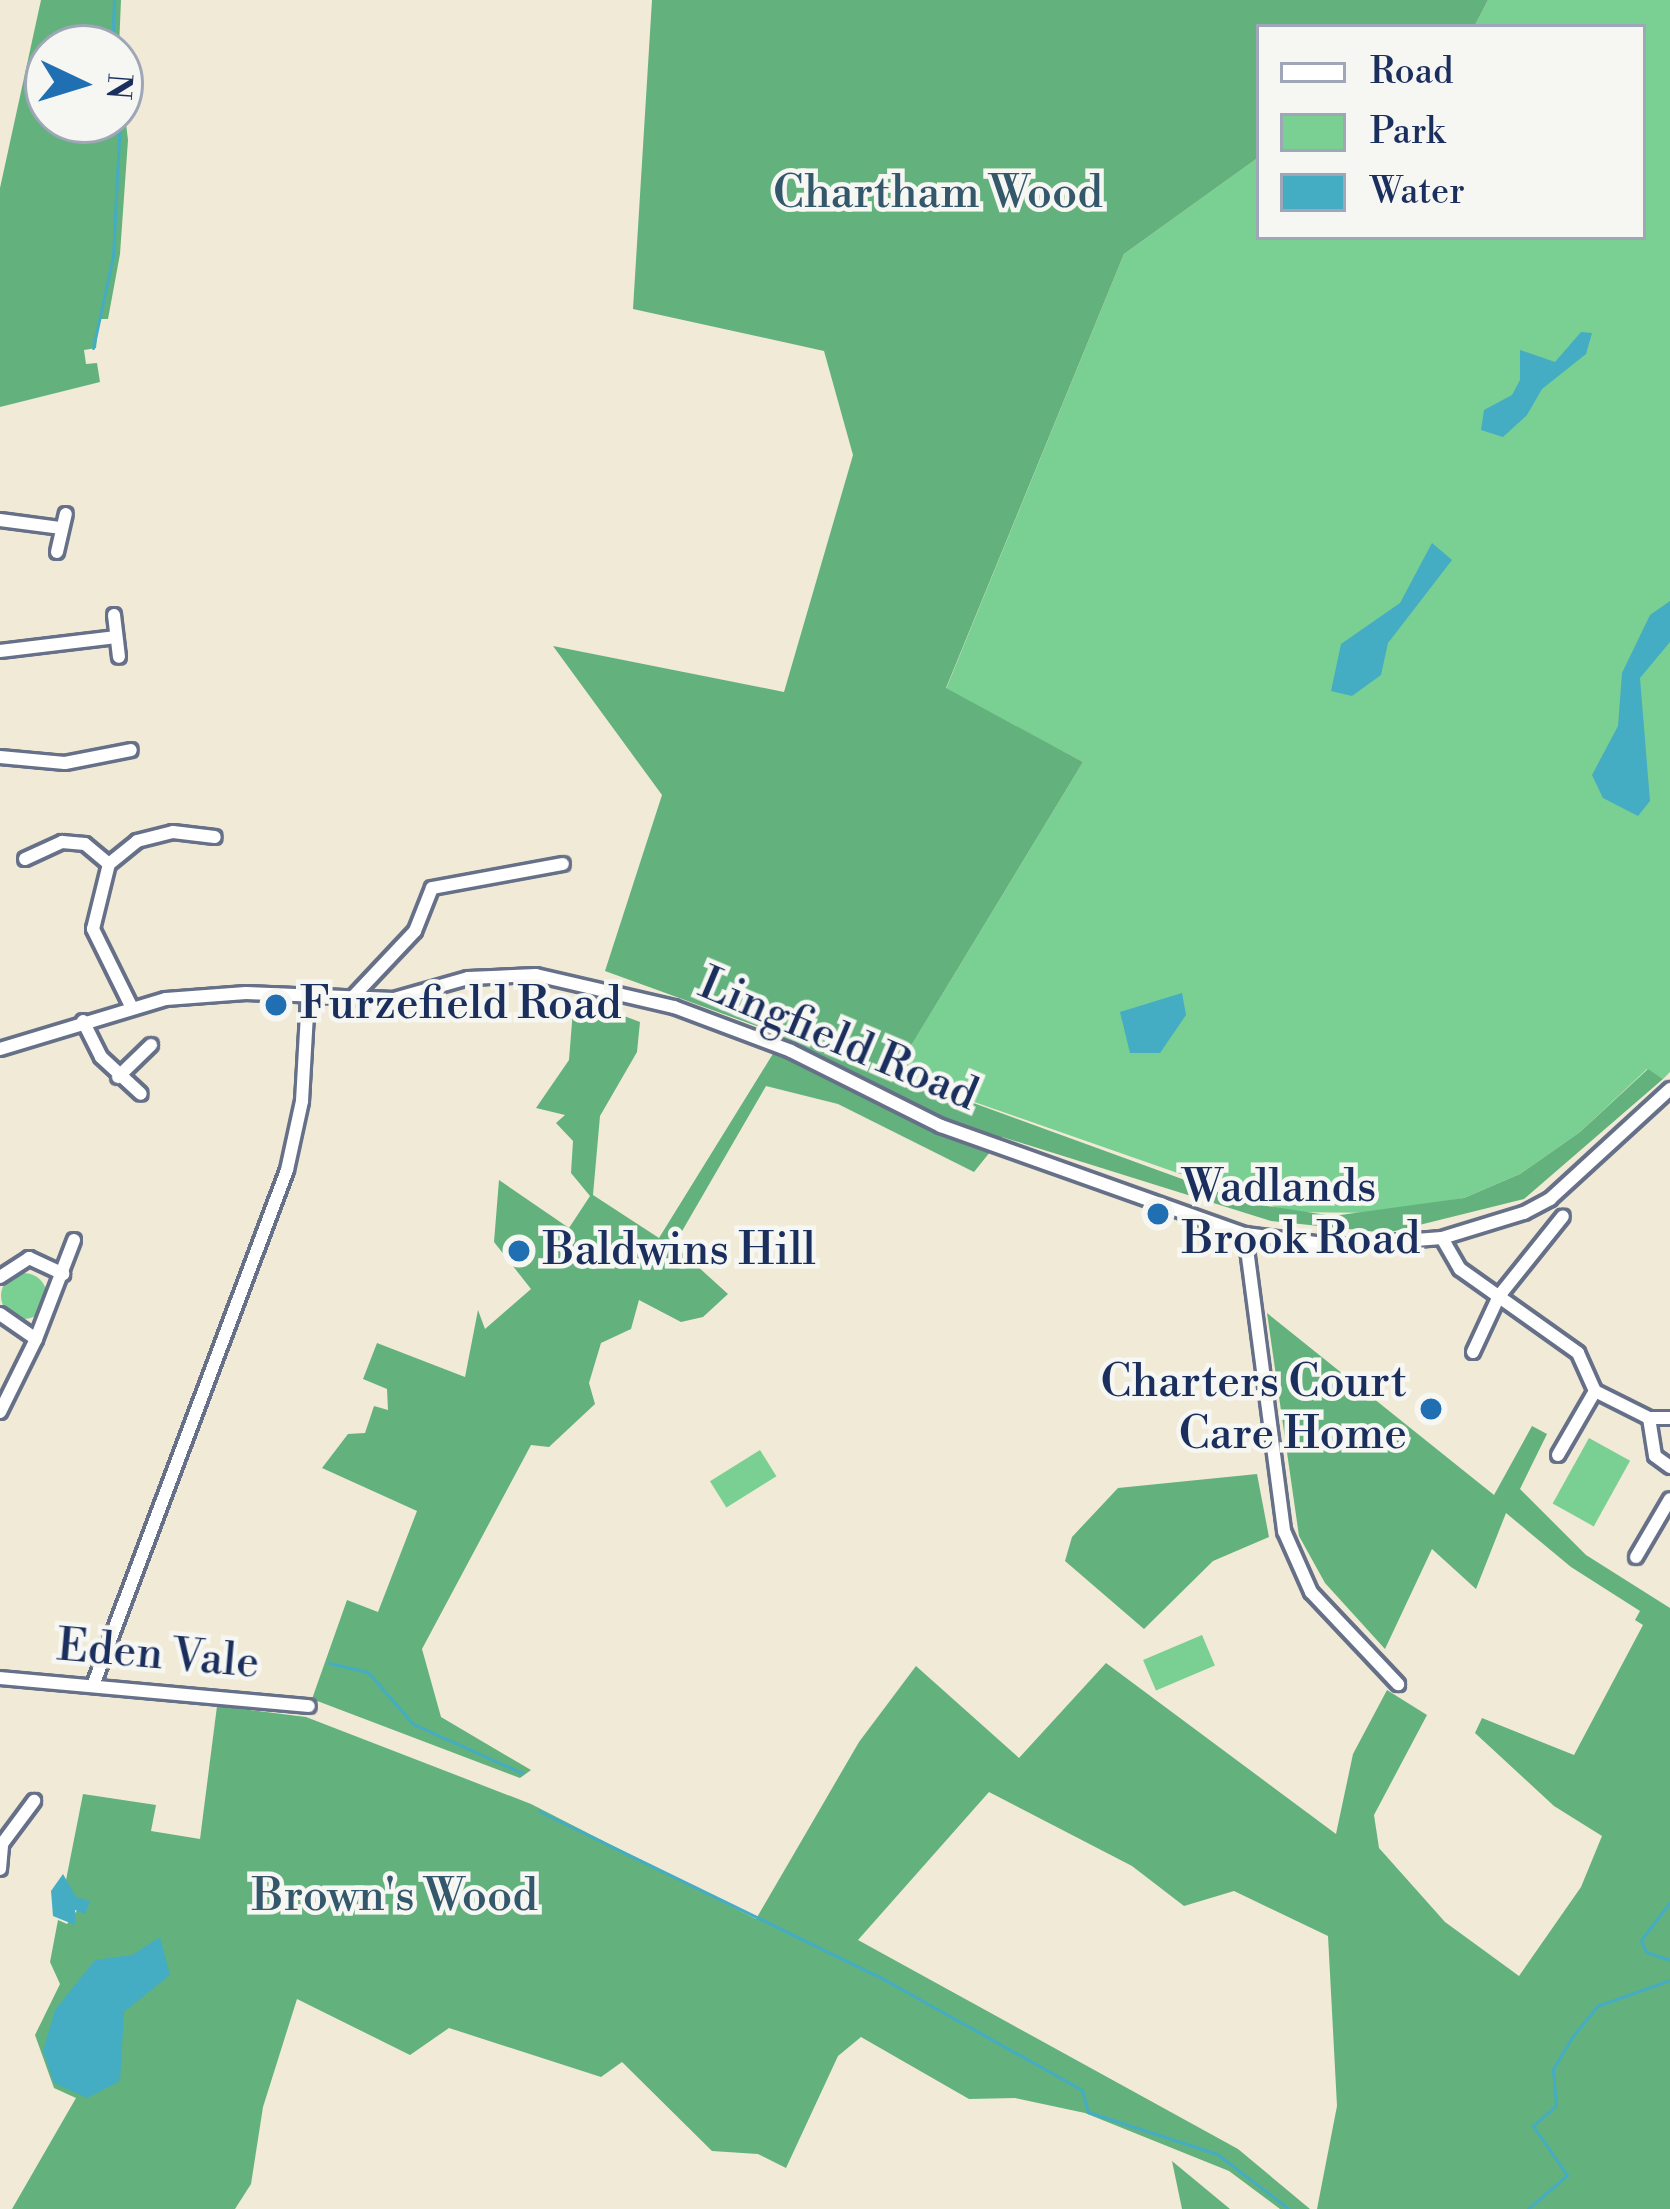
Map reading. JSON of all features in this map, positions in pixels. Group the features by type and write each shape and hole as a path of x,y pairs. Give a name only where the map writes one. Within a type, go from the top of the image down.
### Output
{"street":[{"path":"0,520 63,520 57,553"},
{"path":"114,615 119,657"},
{"path":"0,651 116,637"},
{"path":"0,757 65,763 131,750"},
{"path":"131,1006 93,929 109,864 137,841 173,832 215,837"},
{"path":"25,859 62,842 85,844 109,864"},
{"path":"349,1001 415,932 432,888 563,864"},
{"name":"Lingfield Road","path":"0,1049 131,1006 221,994 349,1001 501,973 674,1007 791,1051 941,1126 1245,1234 1339,1246 1442,1238 1550,1198 1670,1089"},
{"path":"94,1683 287,1171 302,1101 308,998"},
{"path":"83,1021 118,1077 141,1094"},
{"path":"118,1077 151,1045"},
{"path":"1473,1352 1499,1296 1563,1216"},
{"path":"1245,1234 1283,1532 1311,1592 1398,1684"},
{"path":"1442,1238 1460,1269 1578,1353 1595,1391 1648,1418 1670,1418"},
{"path":"0,1412 74,1240"},
{"path":"0,1277 29,1258 63,1274"},
{"path":"0,1314 35,1339"},
{"path":"1558,1455 1595,1391"},
{"path":"1648,1418 1655,1456 1670,1467"},
{"path":"1636,1557 1670,1498"},
{"name":"Eden Vale","path":"0,1678 309,1706"},
{"path":"0,1869 2,1844 34,1802"}],"green space":[{"path":"41,0 121,0 120,24 36,24"},
{"name":"Chartham Wood","path":"652,0 1488,0 1476,24 1256,24 1256,159 1124,254 946,688 1083,762 894,1074 1248,1203 1333,1216 1464,1198 1520,1174 1580,1132 1648,1069 1663,1079 1524,1199 1387,1233 1271,1221 1002,1137 974,1172 838,1104 766,1086 674,1245 728,1294 703,1317 681,1322 639,1300 631,1329 601,1343 589,1383 595,1404 549,1447 531,1445 422,1649 441,1717 531,1770 520,1778 312,1699 347,1600 378,1612 417,1511 322,1468 348,1434 365,1433 374,1406 388,1410 387,1389 363,1379 377,1343 465,1377 478,1310 485,1329 531,1289 494,1242 499,1180 569,1228 590,1196 571,1173 573,1141 556,1123 565,1115 536,1108 569,1060 574,997 640,1022 637,1052 600,1116 593,1195 659,1238 784,1036 605,971 662,795 553,646 784,692 853,455 824,351 633,309"},
{"path":"1488,0 1670,0 1670,1072 1663,1079 1647,1069 1580,1132 1520,1174 1464,1198 1382,1213 1289,1212 894,1074 1083,762 946,689 1124,254 1256,159 1256,240 1646,240 1646,24 1476,24"},
{"path":"24,78 24,144 128,144 120,254 108,319 99,319 96,348 84,350 86,364 97,363 100,382 0,407 0,188"},
{"path":"24,1273 40,1280 47,1296 40,1312 24,1319 8,1312 1,1296 8,1280"},
{"name":"Brown's Wood","path":"1267,1313 1494,1495 1532,1426 1547,1434 1520,1489 1586,1555 1670,1608 1670,2209 1317,2209 1337,2106 1328,1936 1234,1891 1184,1906 1132,1866 989,1792 858,1940 1238,2149 1310,2209 1280,2209 1229,2171 1085,2113 1015,2098 969,2099 861,2037 838,2056 786,2168 758,2154 712,2151 622,2062 601,2077 449,2028 410,2055 297,1999 263,2107 251,2184 235,2209 12,2209 76,2098 54,2088 35,2035 60,1984 50,1962 58,1920 67,1924 78,1909 66,1880 83,1794 156,1805 151,1831 200,1839 217,1706 306,1717 531,1804 756,1919 859,1742 916,1666 1019,1758 1106,1663 1336,1834 1353,1754 1387,1690 1427,1715 1374,1815 1379,1848 1445,1922 1519,1976 1581,1887 1602,1836 1554,1806 1475,1733 1482,1718 1574,1755 1643,1625 1635,1620 1640,1611 1571,1567 1506,1513 1476,1589 1432,1549 1385,1649 1325,1583 1299,1536"},
{"path":"1589,1438 1630,1461 1594,1526 1553,1504"},
{"path":"760,1450 776,1476 726,1508 710,1481"},
{"path":"1257,1474 1269,1537 1213,1561 1144,1629 1065,1561 1072,1537 1118,1488"},
{"path":"1202,1635 1215,1665 1156,1690 1143,1660"},
{"path":"1172,2161 1230,2209 1182,2209"}],"water":[{"path":"1581,332 1592,333 1586,354 1542,389 1527,415 1503,437 1481,430 1484,410 1512,395 1520,380 1520,350 1555,362"},
{"path":"1432,543 1452,560 1388,643 1381,675 1352,696 1331,691 1341,644 1400,603"},
{"path":"1670,601 1670,642 1640,678 1650,801 1638,816 1603,798 1592,775 1618,726 1622,673 1650,615"},
{"path":"1182,993 1186,1015 1160,1053 1130,1053 1120,1012"},
{"path":"63,1874 76,1897 90,1901 85,1914 75,1910 75,1925 53,1916 51,1891"},
{"path":"160,1937 170,1975 124,2012 120,2081 87,2098 54,2083 43,2051 55,2010 95,1960 132,1955"}],"waterway":[{"path":"113,24 114,0"},
{"path":"93,348 113,256 119,144"},
{"path":"329,1663 368,1672 413,1724 522,1773"},
{"path":"539,1811 887,1981 1082,2090 1088,2112 1217,2154 1289,2209"},
{"path":"1670,1902 1641,1940 1646,1952 1670,1960"},
{"path":"1528,2209 1567,2175 1533,2126 1556,2105 1553,2069 1573,2036 1597,2006 1670,1980"}],"place":[{"name":"Furzefield Road","path":"276,1005"},
{"name":"Wadlands Brook Road","path":"1158,1214"},
{"name":"Baldwins Hill","path":"519,1251"},
{"name":"Charters Court Care Home","path":"1431,1409"}]}
